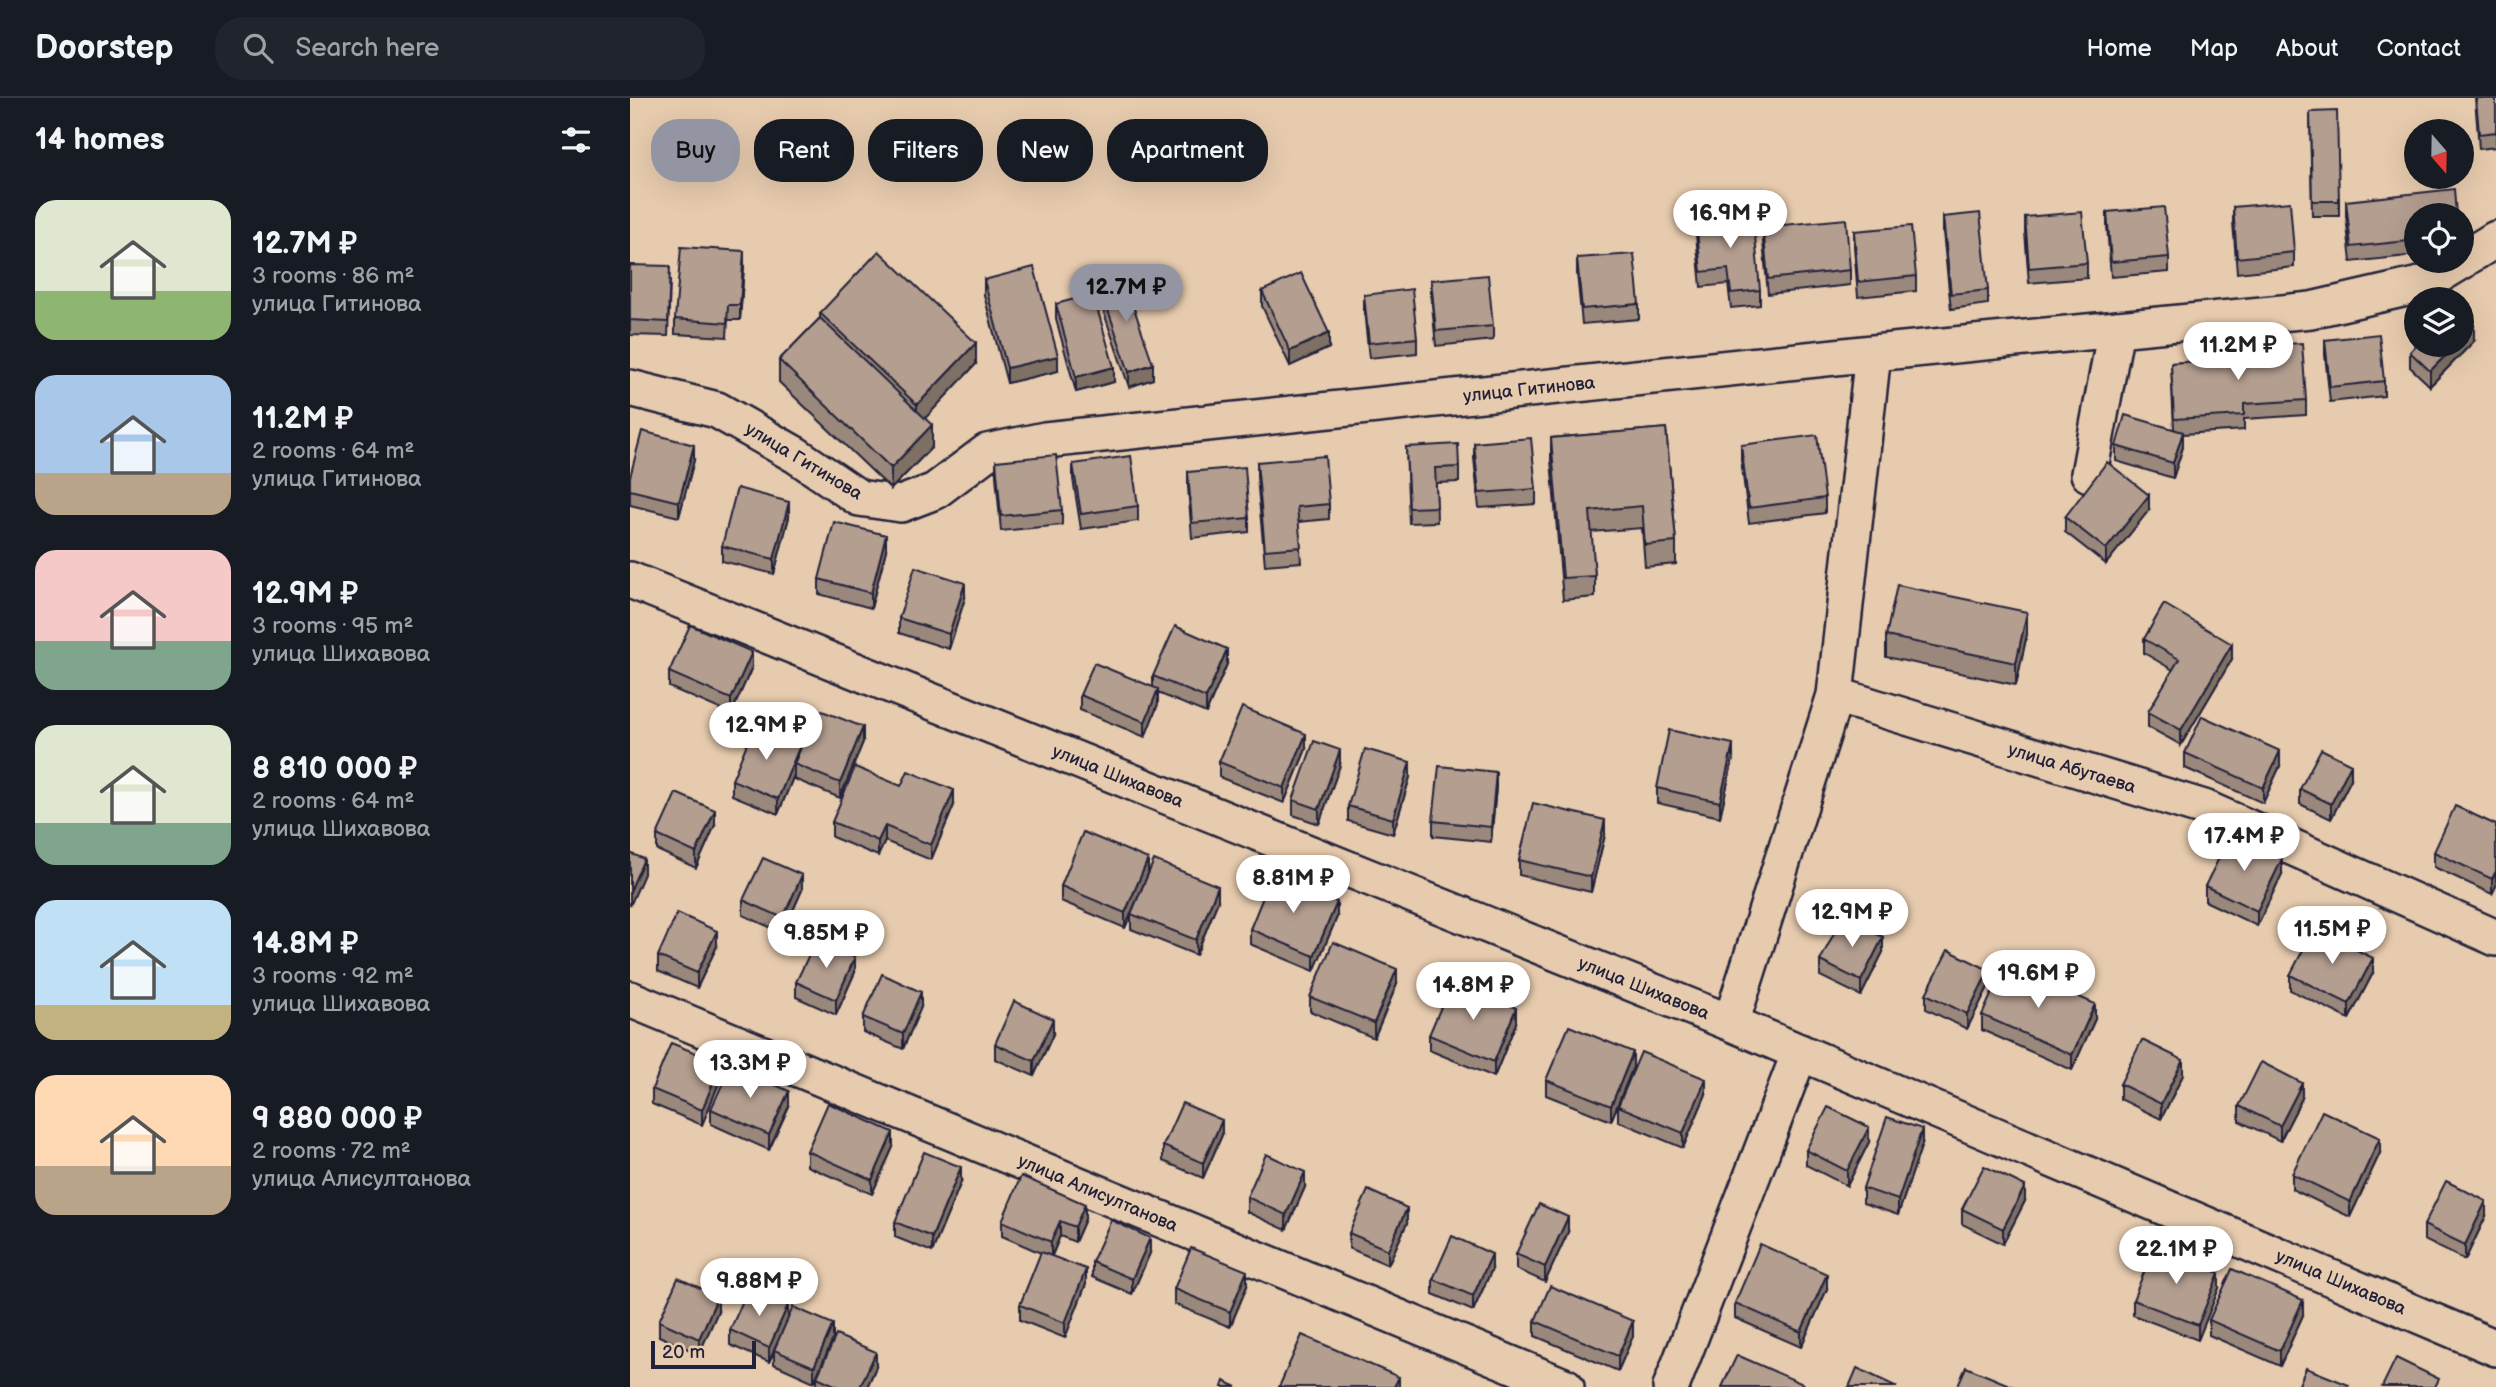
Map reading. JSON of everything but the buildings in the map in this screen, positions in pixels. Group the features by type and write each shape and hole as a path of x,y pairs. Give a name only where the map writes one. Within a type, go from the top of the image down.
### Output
{"street":[{"name":"улица Гитинова","path":"2474,253 2496,239"},
{"name":"улица Гитинова","path":"630,388 717,410 796,456 859,498 901,504 935,491 987,452 1045,439 2311,310 2424,284 2442,273"},
{"path":"2089,474 2116,329"},
{"path":"1731,1023 1835,695 1872,353"},
{"name":"улица Шихавова","path":"630,580 1731,1023 2496,1348"},
{"name":"улица Абутаева","path":"1835,695 2204,808 2496,938"},
{"name":"улица Алисултанова","path":"630,999 1566,1387"},
{"path":"1671,1387 1800,1052"}]}
